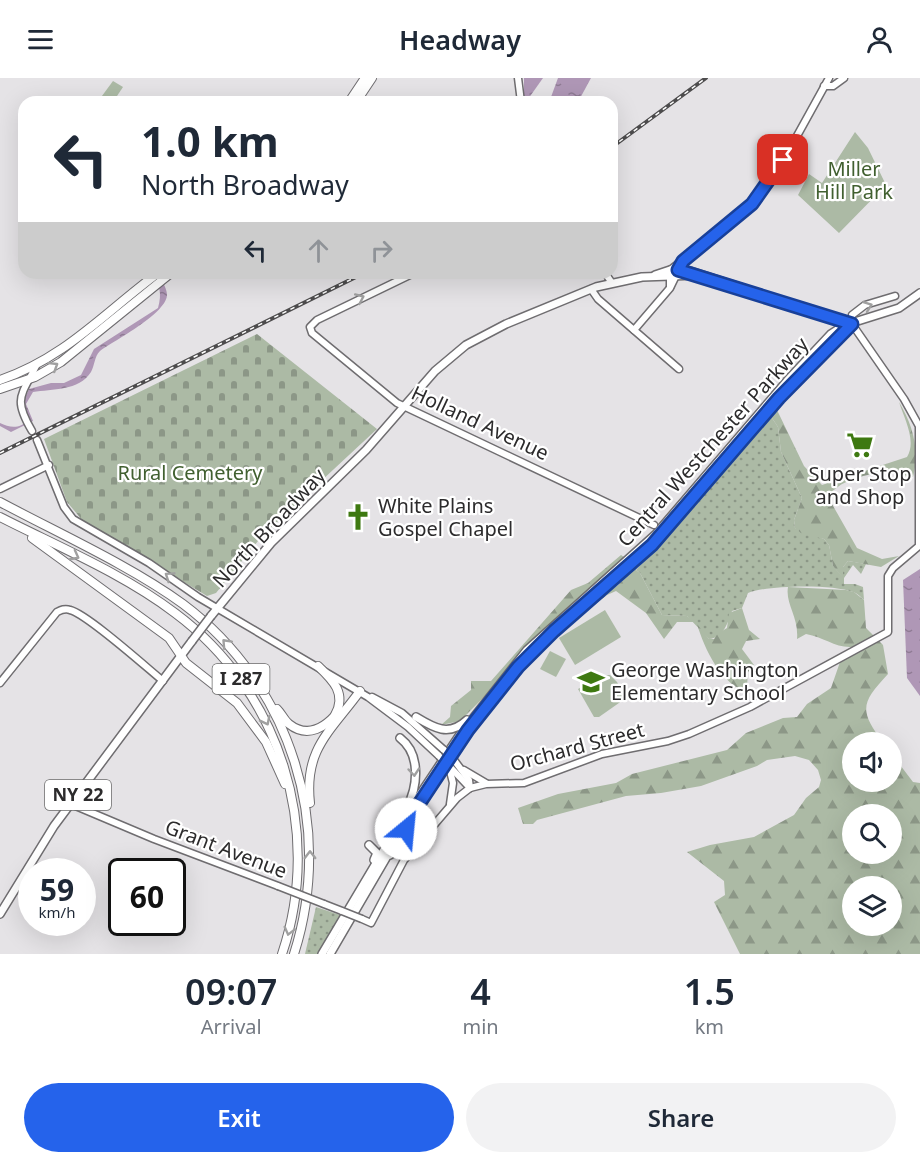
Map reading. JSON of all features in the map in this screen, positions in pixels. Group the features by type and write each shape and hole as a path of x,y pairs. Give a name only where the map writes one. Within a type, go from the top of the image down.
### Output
{"highway":[{"path":"353,96 365,78"},
{"path":"360,96 372,78"},
{"path":"0,380 36,366 68,347 156,279"},
{"path":"0,389 30,379 67,358 157,279"},
{"name":"I 287","path":"0,502 145,580 184,606 231,649 272,707 295,759 308,815 309,886 294,954"},
{"path":"2,518 169,638 186,663 237,704 260,733 282,777 298,838"},
{"name":"I 287","path":"2,518 159,602 190,624 218,650 251,693 273,734 290,785 298,838 295,900 282,954"},
{"path":"318,666 334,682 339,691 339,705 334,718"},
{"path":"272,707 279,710 291,726 305,731 323,727 334,718 358,690"},
{"path":"308,815 311,807 308,777 313,756 358,690"}],"main road":[{"name":"North Broadway","path":"0,914 35,855 71,804 218,607 271,543 366,450 435,371 470,342 506,324 591,289 612,283 675,274 699,275 852,324"},
{"path":"852,324 899,308 920,293"},
{"name":"Central Westchester Parkway","path":"322,954 406,818 485,700 537,639 612,576 656,534 818,347 837,329 852,324"},
{"name":"Central Westchester Parkway","path":"330,954 394,834 468,730 518,667 554,631 652,545 779,398 852,324"},
{"path":"412,722 439,730 453,729 462,724 485,700"},
{"path":"400,738 407,745 415,767 414,789 406,818 403,842 410,853"},
{"path":"365,886 377,855 369,845 381,846 394,834"},
{"path":"365,886 393,852 410,853"}],"street":[{"path":"518,78 520,96"},
{"path":"634,330 670,288 683,261 742,214 759,196 792,145 828,78"},
{"path":"824,87 832,86 844,78"},
{"path":"670,288 675,274"},
{"name":"Holland Avenue","path":"401,279 317,320 310,327 316,337 397,403 654,525"},
{"path":"609,279 612,283"},
{"path":"591,289 598,298 679,369"},
{"path":"852,324 852,315 855,311 896,296"},
{"name":"Orchard Street","path":"470,788 486,784 524,783 602,754 668,741 723,719 859,650 888,632 888,576 893,568 919,546 919,426 904,399 852,324"},
{"path":"31,429 20,404 36,366"},
{"path":"38,440 64,507 74,519 412,722 439,756 470,788"},
{"path":"0,489 49,465"},
{"path":"0,683 59,611 72,610 163,681"},
{"path":"369,697 391,707 412,722 463,769 486,784"},
{"path":"400,738 412,722"},
{"path":"449,767 453,783 450,807"},
{"path":"463,769 470,788"},
{"path":"410,853 450,807 470,788"},
{"name":"Grant Avenue","path":"71,804 154,839 371,923 393,878 410,853"}],"green space":[{"path":"113,81 123,87 117,96 102,96"},
{"name":"Miller Hill Park","path":"855,132 868,148 886,185 839,233 798,195 809,174 822,183"},
{"name":"Rural Cemetery","path":"257,334 377,429 262,536 216,593 207,596 83,521 67,502 44,439"},
{"path":"899,402 914,438 916,458 913,477 903,475 895,469 868,475 850,480 834,490 828,497 857,548 882,559 899,556 881,567 848,561 843,567 843,578 833,566 829,545 824,539 801,533 795,528 794,520 802,498 781,452 778,427 770,415 775,408 804,466 822,485 907,457 910,451 910,437"},
{"path":"770,415 778,427 781,452 802,498 794,520 795,528 824,539 829,545 833,566 843,577 843,567 848,561 866,564 861,574 853,565 844,578 844,584 863,587 864,600 859,595 844,589 784,587 757,590 748,593 742,608 732,611 721,633 709,639 687,616 662,615 640,573 636,570"},
{"path":"621,555 624,557 528,644 490,691 460,721 441,725 450,717 451,706 471,690 471,681 491,681 571,590 588,583"},
{"path":"639,563 636,570 640,573 662,615 687,616 695,622 677,622 664,639 646,613 616,591 607,595 558,633 563,625 618,585"},
{"path":"788,587 854,592 864,600 866,628 883,645 888,674 868,699 866,706 867,714 876,732 842,732 842,792 902,792 902,768 913,782 920,783 920,954 740,954 714,902 725,895 724,881 687,852 710,845 754,837 794,815 806,798 819,787 821,780 818,770 809,760 795,756 767,760 757,766 701,786 626,796 537,820 533,824 523,824 518,808 558,794 616,783 632,774 727,750 746,733 783,718 797,717 807,704 831,688 840,662 852,647 840,646 806,634 797,639 796,624 788,599"},
{"path":"742,608 749,630 760,639 746,641 742,649 754,665 748,672 747,686 751,691 749,692 730,683 715,665 697,624 709,639 714,639 717,634 727,628 729,613"},
{"path":"605,610 621,637 575,665 559,638"},
{"path":"550,651 566,659 556,677 540,669"},
{"path":"603,675 610,675 617,682 626,698 599,717 594,717 578,689"},
{"path":"316,907 340,915 318,954 305,954"}],"water":[{"path":"524,78 543,78 530,96 524,96"},
{"path":"558,78 591,78 581,96 551,96"},
{"path":"155,279 161,279 163,283 167,294 165,301 159,309 139,326 100,351 86,378 80,383 65,388 33,392 26,404 33,421 11,432 0,426 0,423 15,427 25,423 28,420 24,400 29,389 51,383 64,383 81,375 94,349 158,308 160,290"},
{"path":"920,569 920,696 907,678 903,580"}],"railway":[{"path":"618,143 706,78"},
{"path":"0,453 352,279"}],"place":[{"name":"Super Stop and Shop","path":"860,445"},
{"name":"White Plains Gospel Chapel","path":"358,517"},
{"name":"George Washington Elementary School","path":"591,682"}],"route":[{"path":"406,829 407,822 468,730 518,667 554,631 619,577 664,533 804,370 852,324 690,271 678,270 683,261 752,204 783,160"}]}
